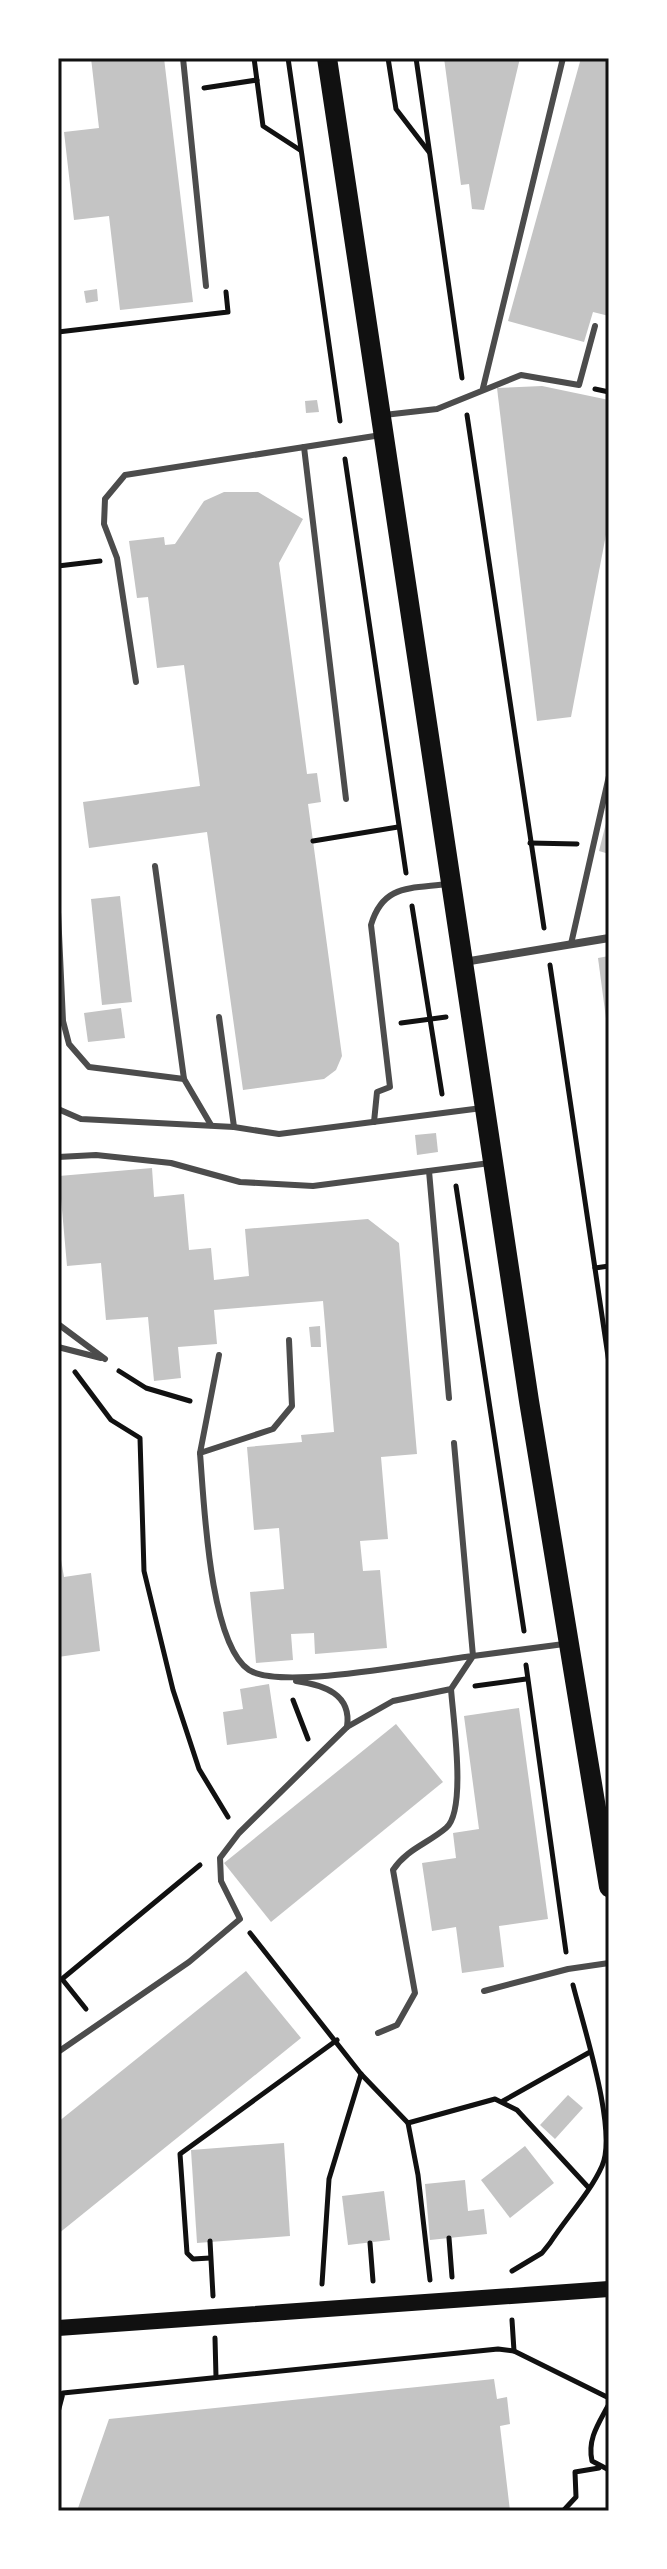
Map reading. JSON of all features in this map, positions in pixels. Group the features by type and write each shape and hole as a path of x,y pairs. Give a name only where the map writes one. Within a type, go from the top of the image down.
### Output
{"main road":[{"path":"327,58 493,1163 609,1887"},
{"path":"58,2328 609,2289"}],"street":[{"path":"464,962 609,938"}],"lane":[{"path":"183,58 206,286"},
{"path":"483,388 563,58"},
{"path":"136,682 117,558 104,524 105,499 125,475 342,441 437,409 521,375 579,385 595,326"},
{"path":"304,447 346,799"},
{"path":"571,944 609,776"},
{"path":"155,866 184,1079 211,1125"},
{"path":"374,1122 377,1092 390,1087 371,925 378,903 389,895 453,883"},
{"path":"58,912 63,1021 69,1044 89,1067 184,1079"},
{"path":"219,1017 234,1127"},
{"path":"58,1109 81,1119 211,1125 279,1134 485,1108"},
{"path":"58,1157 96,1155 156,1161 240,1182 313,1186 493,1163"},
{"path":"429,1171 449,1398"},
{"path":"58,1324 105,1359"},
{"path":"200,1453 273,1429 292,1406 289,1340"},
{"path":"58,1349 105,1359"},
{"path":"219,1355 200,1453 210,1561 227,1643 249,1670 286,1680 313,1683 336,1694 346,1706 347,1727"},
{"path":"378,2033 397,2025 415,1993 393,1870 403,1855 448,1827 458,1802 451,1689 473,1656 454,1443"},
{"path":"286,1680 568,1643"},
{"path":"58,2052 216,1942 240,1919 221,1881 220,1858 239,1833 347,1727 393,1701 451,1689"},
{"path":"484,1991 568,1969 609,1963"}],"path":[{"path":"254,58 263,126 301,150"},
{"path":"288,58 342,441"},
{"path":"388,58 396,109 430,152"},
{"path":"416,58 609,1363"},
{"path":"203,88 257,80"},
{"path":"58,566 117,558"},
{"path":"313,841 398,827"},
{"path":"530,843 593,844"},
{"path":"406,1022 424,1020"},
{"path":"595,1268 609,1266"},
{"path":"58,1349 111,1420 140,1438 144,1571 173,1690 199,1769 215,1800"},
{"path":"105,1359 135,1382 174,1397"},
{"path":"451,1689 526,1679"},
{"path":"99,2025 62,1979 204,1862"},
{"path":"261,1946 361,2074 408,2123 418,2175 430,2282"},
{"path":"210,2258 193,2259 187,2253 180,2154 337,2040"},
{"path":"502,2101 590,2052"},
{"path":"322,2289 329,2179 361,2074"},
{"path":"408,2123 488,2099 502,2101 517,2110 588,2187"},
{"path":"449,2238 452,2279"},
{"path":"370,2243 373,2286"},
{"path":"58,2412 60,2393 498,2349 514,2351 609,2401 592,2438 592,2461 600,2468"},
{"path":"563,2511 576,2497 575,2472 600,2468 609,2470"}],"building":[{"path":"91,58 164,58 193,302 120,310 109,216 74,220 64,132 99,128"},
{"path":"444,58 520,58 484,210 472,209 469,184 461,185"},
{"path":"581,58 609,58 609,316 593,312 584,342 508,321"},
{"path":"97,289 98,301 86,303 84,291"},
{"path":"542,386 609,400 609,519 571,717 537,721 497,388"},
{"path":"317,400 319,412 306,413 305,401"},
{"path":"224,492 258,492 303,519 279,563 307,774 317,773 321,802 308,804 342,1056 336,1070 324,1079 243,1090 207,832 89,848 83,802 200,786 184,665 157,668 148,597 137,598 129,541 164,537 165,545 175,544 204,501"},
{"path":"609,815 609,854 599,851"},
{"path":"120,896 132,1002 102,1005 91,899"},
{"path":"609,956 609,1026 607,1026 598,958"},
{"path":"121,1008 125,1038 88,1042 84,1013"},
{"path":"436,1133 438,1152 417,1155 415,1135"},
{"path":"152,1168 154,1197 184,1194 189,1250 211,1248 214,1280 249,1276 245,1229 368,1219 399,1243 417,1454 381,1457 388,1539 360,1541 363,1571 380,1570 387,1648 315,1654 314,1633 291,1634 293,1660 256,1663 250,1592 284,1589 279,1528 254,1530 247,1447 302,1442 301,1435 334,1432 323,1301 214,1310 217,1344 178,1347 181,1378 154,1381 148,1317 106,1320 101,1263 67,1266 59,1176"},
{"path":"320,1326 321,1347 311,1347 309,1327"},
{"path":"58,1542 64,1577 91,1573 100,1651 58,1657"},
{"path":"269,1684 277,1738 227,1745 223,1712 243,1709 240,1689"},
{"path":"519,1708 548,1919 499,1926 504,1967 462,1973 456,1927 432,1931 422,1863 456,1858 453,1833 479,1829 464,1716"},
{"path":"396,1724 443,1782 271,1922 224,1863"},
{"path":"246,1971 301,2038 58,2234 58,2122"},
{"path":"568,2095 583,2108 555,2139 540,2125"},
{"path":"284,2143 290,2236 197,2243 191,2150"},
{"path":"525,2146 554,2183 510,2218 481,2180"},
{"path":"465,2180 468,2211 484,2209 487,2234 430,2240 425,2184"},
{"path":"384,2191 390,2240 348,2245 342,2196"},
{"path":"494,2379 497,2399 507,2397 510,2424 500,2426 510,2511 77,2511 109,2419"}]}
